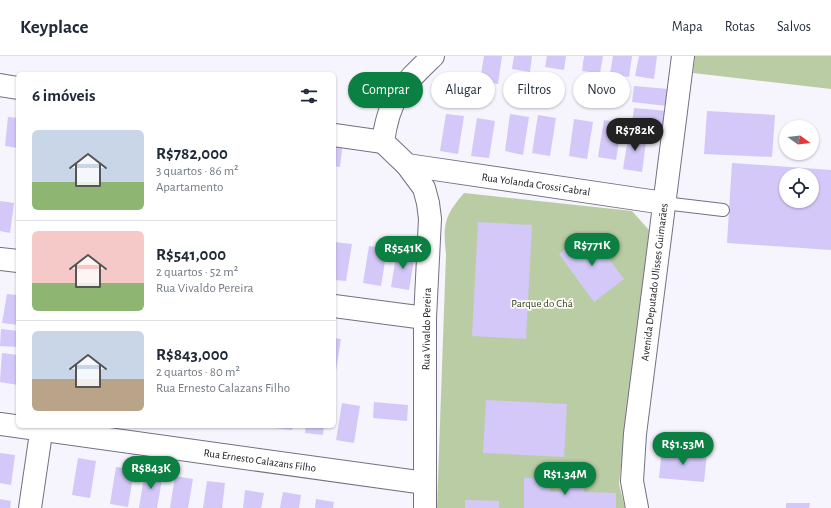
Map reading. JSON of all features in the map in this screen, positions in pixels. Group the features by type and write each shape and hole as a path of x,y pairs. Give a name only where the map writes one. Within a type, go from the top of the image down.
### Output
{"street":[{"path":"336,135 384,142 386,122 391,107 404,84 433,56"},
{"name":"Avenida Deputado Ulisses Guimarães","path":"637,508 632,481 635,434 683,56"},
{"path":"0,86 16,88"},
{"name":"Rua Vivaldo Pereira","path":"384,142 407,165 424,188 428,202 430,219 425,318 425,508"},
{"name":"Rua Yolanda Crossi Cabral","path":"407,165 664,203"},
{"path":"0,259 16,261"},
{"path":"336,306 425,318"},
{"name":"Rua Ernesto Calazans Filho","path":"0,424 16,426"},
{"path":"30,508 41,428"},
{"name":"Rua Ernesto Calazans Filho","path":"41,428 425,483"}],"lane":[{"path":"664,203 723,210"}],"green space":[{"path":"695,56 831,56 831,89 693,73"},
{"name":"Parque do Chá","path":"464,193 632,211 649,230 619,484 625,508 437,508 446,254 445,228 446,221 452,208"}],"building":[{"path":"484,56 502,56 498,84 495,84 495,72 481,72"},
{"path":"514,56 532,56 530,72 512,69"},
{"path":"547,56 566,56 564,70 545,67"},
{"path":"584,56 603,56 600,72 582,71"},
{"path":"613,56 632,56 630,72 610,72"},
{"path":"639,56 657,56 654,79 635,76"},
{"path":"634,86 668,89 666,106 632,102"},
{"path":"634,108 668,111 666,128 632,124"},
{"path":"707,111 775,115 772,157 704,154"},
{"path":"446,114 464,116 458,154 440,151"},
{"path":"510,114 529,117 523,155 505,151"},
{"path":"538,115 556,118 550,156 532,153"},
{"path":"8,117 16,118 16,148 5,146"},
{"path":"477,118 495,121 489,158 471,156"},
{"path":"574,119 593,122 587,159 569,156"},
{"path":"604,120 622,123 616,160 598,157"},
{"path":"629,132 647,134 642,172 623,169"},
{"path":"336,141 343,142 340,167 336,166"},
{"path":"732,163 803,168 779,168 779,208 819,208 819,169 831,170 831,250 727,243"},
{"path":"0,201 14,203 10,233 0,231"},
{"path":"478,222 532,225 526,339 472,336"},
{"path":"589,232 624,279 594,302 559,254"},
{"path":"336,242 352,244 346,281 336,280"},
{"path":"369,246 387,249 381,286 363,283"},
{"path":"397,250 415,253 409,290 391,287"},
{"path":"7,294 16,295 16,325 2,323"},
{"path":"1,329 16,331 16,347 0,346"},
{"path":"336,338 341,339 336,371"},
{"path":"2,353 16,355 16,385 0,382"},
{"path":"486,400 567,404 564,457 483,453"},
{"path":"374,402 408,405 407,421 373,418"},
{"path":"342,403 360,406 354,443 336,440"},
{"path":"274,428 292,428 292,430"},
{"path":"306,428 324,428 323,435 305,433"},
{"path":"662,449 707,453 704,482 659,478"},
{"path":"0,453 15,455 11,485 0,483"},
{"path":"78,458 96,461 90,498 72,495"},
{"path":"116,467 134,470 128,507 110,504"},
{"path":"145,471 163,474 157,508 139,508"},
{"path":"175,476 193,479 188,508 170,508"},
{"path":"524,478 550,478 550,492 566,492 566,478 584,478 584,492 616,493 616,508 524,508"},
{"path":"207,481 225,483 222,508 203,508"},
{"path":"245,490 264,493 261,508 243,508"},
{"path":"283,492 301,495 299,508 280,508"},
{"path":"0,499 11,501 10,508 0,508"},
{"path":"316,499 334,502 333,508 315,508"},
{"path":"465,500 499,501 499,508 465,508"},
{"path":"786,503 810,503 809,508 786,508"}]}
